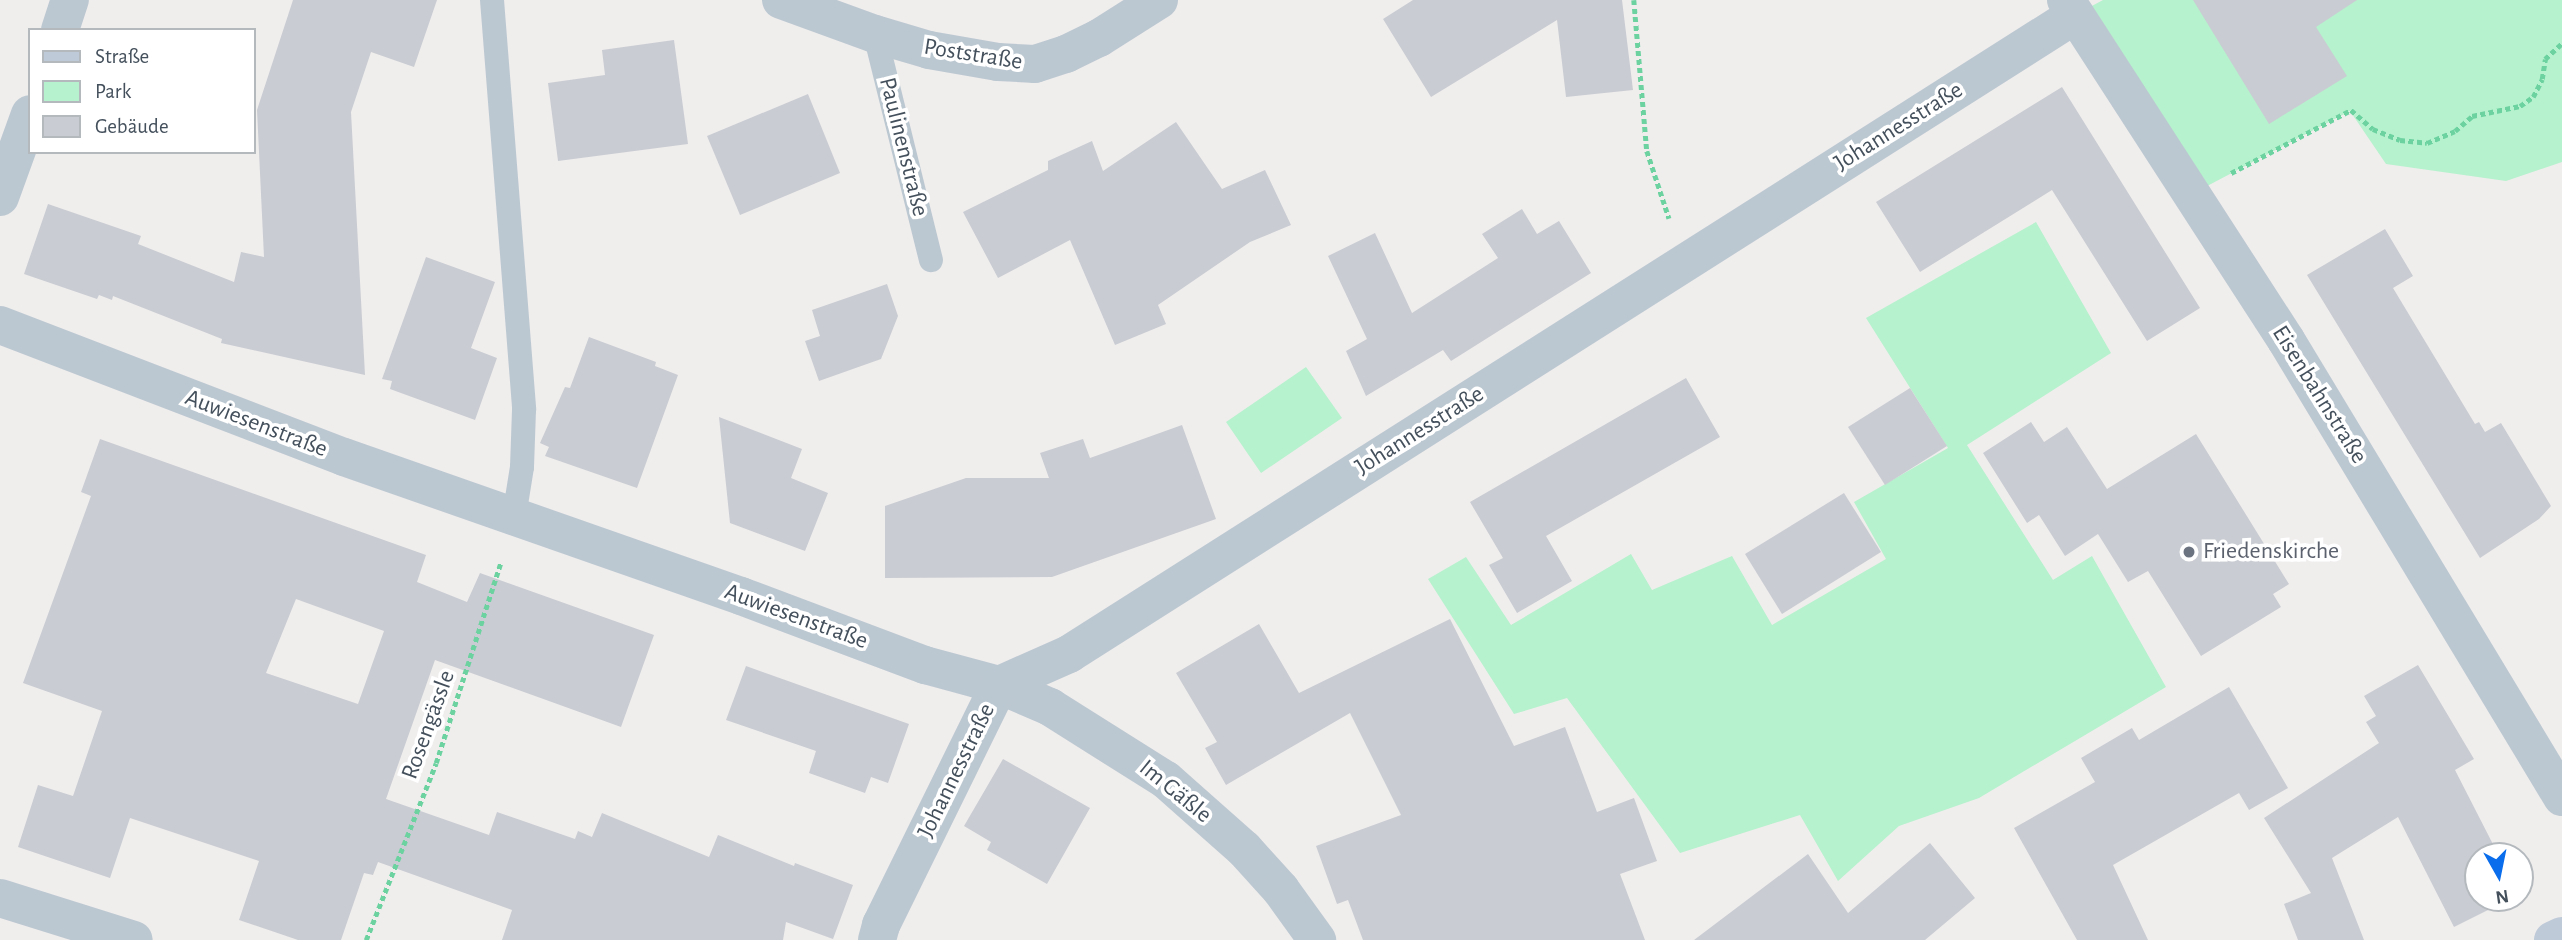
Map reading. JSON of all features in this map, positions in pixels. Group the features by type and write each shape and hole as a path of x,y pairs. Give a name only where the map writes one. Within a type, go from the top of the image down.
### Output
{"street":[{"path":"61,28 70,0"},
{"name":"Poststraße","path":"781,0 821,7 875,34 929,50 998,62 1035,64 1066,54 1099,38 1159,0"},
{"name":"Johannesstraße","path":"877,940 881,925 999,685 1069,654 1690,260 2070,8"},
{"name":"Eisenbahnstraße","path":"2070,8 2286,340 2393,513 2562,797"},
{"path":"0,197 28,120"},
{"name":"Auwiesenstraße","path":"0,325 331,452 925,665 999,685"},
{"name":"Im Gäßle","path":"999,685 1050,707 1166,780 1244,849 1281,890 1317,940"},
{"path":"0,898 134,940"},
{"path":"2553,940 2562,936"}],"lane":[{"path":"492,0 524,410 523,467 514,517"},
{"name":"Paulinenstraße","path":"875,34 931,260"}],"path":[{"path":"1634,0 1647,150 1662,203 1690,260"},
{"path":"2190,195 2351,110 2373,129 2400,140 2427,143 2455,131 2472,116 2520,106 2533,97 2542,79 2545,59 2562,43"},
{"name":"Rosengässle","path":"366,940 436,763 479,636 514,517"}],"green space":[{"path":"2103,0 2562,0 2562,162 2506,181 2386,164 2350,111 2190,195 2075,15"},
{"path":"2036,222 2111,353 1967,445 2053,580 2092,556 2166,687 1979,798 1899,826 1838,881 1800,815 1680,853 1567,698 1514,714 1428,579 1466,557 1511,625 1631,554 1652,590 1732,556 1772,625 1886,559 1854,502 1948,448 1866,318"},
{"path":"1306,367 1342,418 1261,473 1226,422"}],"building":[{"path":"293,0 437,0 414,67 371,52 351,112 365,375 221,343 222,339 113,296 112,300 99,295 97,299 24,274 48,204 141,236 138,244 234,282 241,252 264,257 257,110"},
{"path":"1413,0 1622,0 1633,90 1566,97 1557,20 1431,97 1383,19"},
{"path":"2193,0 2357,0 2316,27 2347,76 2269,124"},
{"path":"674,40 688,144 558,161 548,83 605,75 602,50"},
{"path":"2062,87 2200,308 2147,341 2052,190 1920,272 1876,202"},
{"path":"808,94 840,173 740,215 707,136"},
{"path":"1176,122 1222,189 1265,170 1291,225 1250,242 1158,305 1166,324 1115,345 1070,240 998,278 963,212 1048,170 1048,161 1092,141 1103,171"},
{"path":"1522,209 1537,234 1559,221 1591,273 1451,361 1443,350 1366,396 1346,351 1367,339 1328,256 1375,233 1412,313 1498,258 1482,234"},
{"path":"2385,229 2413,276 2393,288 2475,424 2479,422 2485,432 2501,423 2551,506 2539,519 2480,558 2307,275"},
{"path":"426,257 495,282 471,348 497,358 475,420 390,389 392,381 382,379"},
{"path":"887,284 898,316 881,359 819,381 805,341 820,336 812,310"},
{"path":"589,337 656,362 655,366 678,375 637,488 545,456 549,447 540,443 565,387 570,388"},
{"path":"1686,378 1720,437 1546,536 1572,581 1517,613 1489,565 1503,558 1470,502"},
{"path":"1910,388 1947,446 1885,485 1848,427"},
{"path":"719,417 802,449 791,478 828,493 805,551 730,523"},
{"name":"Friedenskirche","path":"2031,422 2044,442 2067,427 2107,489 2196,434 2289,584 2273,594 2281,607 2201,656 2148,571 2128,582 2098,534 2065,556 2039,515 2027,523 1983,453"},
{"path":"1182,425 1216,519 1052,577 885,578 885,506 966,478 1049,478 1040,453 1083,439 1090,458"},
{"path":"100,439 426,555 417,582 467,602 480,573 654,635 621,727 435,660 386,799 489,835 497,812 575,839 578,831 592,837 602,813 709,857 718,835 794,866 795,863 853,885 833,939 786,922 783,940 502,940 512,910 378,862 373,875 364,873 341,940 298,940 239,920 259,861 130,818 110,878 18,847 38,785 73,796 102,711 23,683 91,496 81,492","holes":["296,599 384,631 358,704 266,673"]},
{"path":"1844,493 1881,552 1782,614 1745,554"},
{"path":"1450,619 1514,746 1565,727 1597,812 1634,798 1657,861 1620,874 1645,940 1363,940 1348,900 1337,904 1316,846 1401,815 1350,713 1226,785 1205,748 1217,742 1176,673 1259,624 1299,693"},
{"path":"2418,665 2474,759 2455,770 2492,842 2464,842 2464,912 2484,912 2454,927 2398,817 2332,858 2364,940 2298,940 2284,904 2311,893 2264,818 2379,743 2366,722 2376,716 2364,696"},
{"path":"746,666 909,724 888,783 871,777 865,793 809,773 816,751 726,720"},
{"path":"2229,687 2288,788 2249,810 2239,793 2113,865 2148,940 2077,940 2014,828 2095,782 2081,758 2132,728 2139,740"},
{"path":"1003,759 1090,808 1047,884 987,850 991,842 964,826"},
{"path":"1930,843 1975,898 1925,940 1694,940 1808,854 1848,913"}],"place":[{"name":"Friedenskirche","path":"2189,552"}]}
